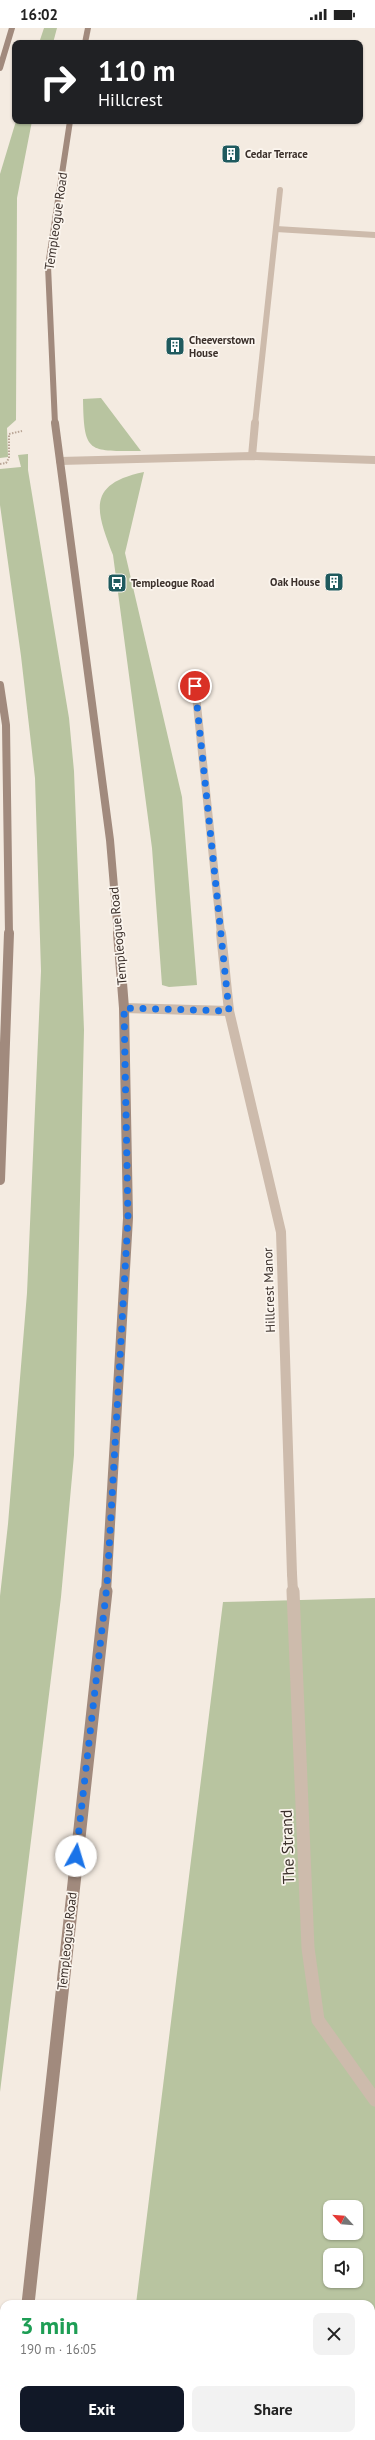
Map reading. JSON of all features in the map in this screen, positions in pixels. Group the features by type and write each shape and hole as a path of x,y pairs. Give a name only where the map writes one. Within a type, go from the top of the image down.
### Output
{"main road":[{"path":"0,68 12,28"},
{"path":"85,40 88,28"},
{"name":"Templeogue Road","path":"28,2300 107,1585 128,1218 124,1008 110,840 55,427 48,266 70,124"},
{"path":"0,685 6,725 9,930 0,1180"}],"street":[{"path":"252,456 280,190"},
{"path":"276,229 375,235"},
{"path":"60,461 252,456 375,460"},
{"name":"Hillcrest Manor","path":"195,686 229,1011 281,1232 292,1574"},
{"path":"124,1008 229,1011"},
{"name":"The Strand","path":"292,1574 308,1948 318,2020 375,2100"}],"path":[{"path":"0,464 6,463 9,458 9,434 25,430"}],"green space":[{"path":"44,28 57,28 54,40 40,40"},
{"path":"15,124 31,124 17,198 16,420 7,428 8,457 0,458 0,174"},
{"path":"101,398 141,451 110,451 92,446 88,440 85,430 83,399"},
{"path":"28,454 28,470 69,718 74,771 84,1030 74,1455 61,1597 0,2092 0,1596 8,1524 27,1293 41,971 35,778 21,656 0,505 0,469 21,467 18,455"},
{"path":"144,472 125,553 182,797 197,985 169,987 162,985 152,848 113,555 100,513 100,502 104,492 112,484 125,477"},
{"path":"375,1598 375,2300 136,2300 223,1602"}],"place":[{"name":"Cedar Terrace","path":"231,154"},
{"name":"Cheeverstown House","path":"175,346"},
{"name":"Oak House","path":"334,582"},
{"name":"Templeogue Road","path":"117,583"}],"route":[{"path":"76,1856 107,1585 128,1218 124,1008 229,1011 195,686"}]}
